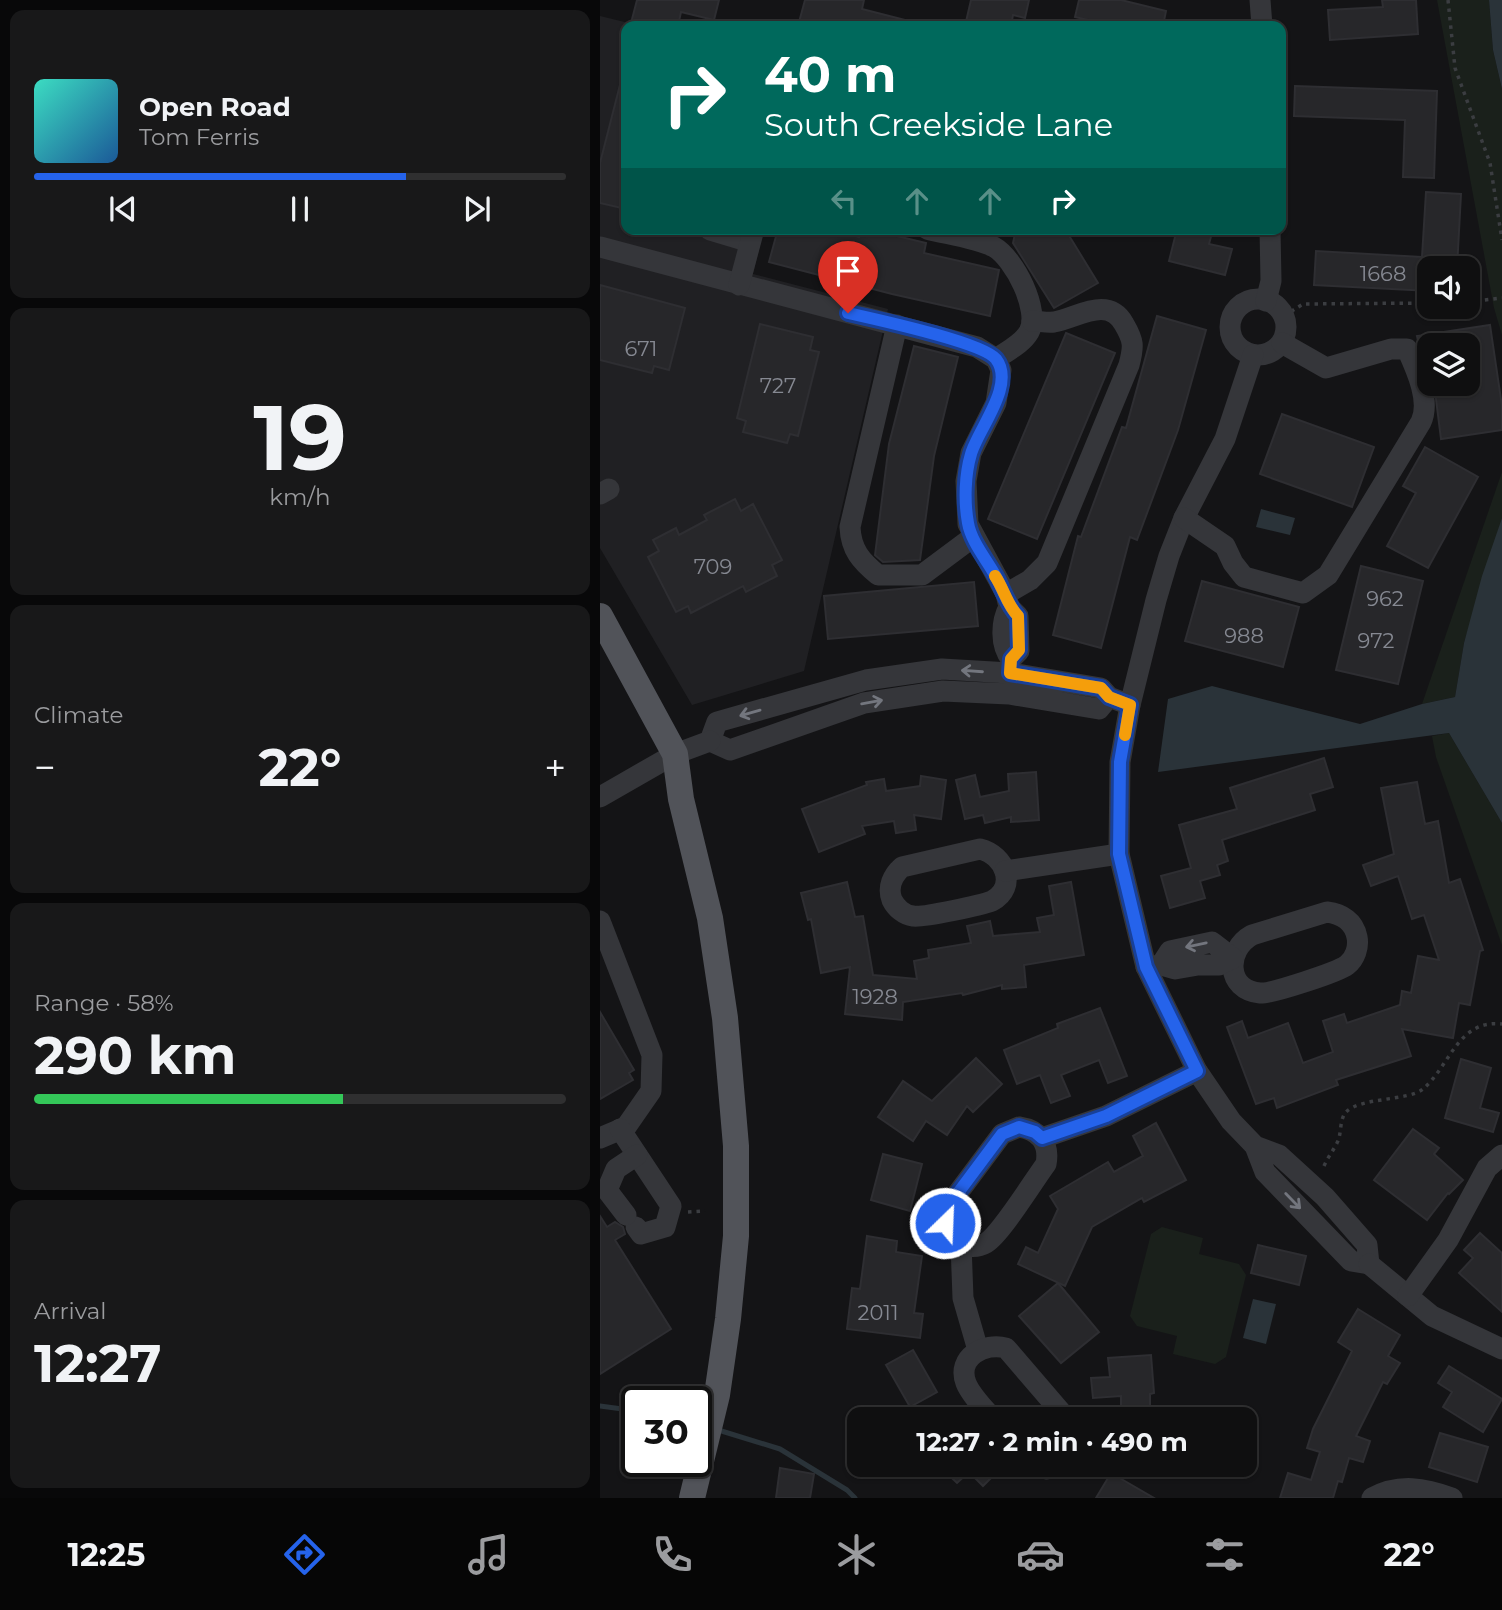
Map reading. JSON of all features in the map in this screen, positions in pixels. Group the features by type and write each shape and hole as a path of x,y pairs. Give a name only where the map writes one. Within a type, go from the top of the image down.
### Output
{"main road":[{"path":"600,616 675,754 681,799 710,919 725,1018 736,1146 736,1236 717,1395 692,1498"}],"street":[{"path":"1260,0 1262,21"},
{"path":"950,235 993,246 1006,255 1015,268 1027,298 1032,321 1029,331 1018,344 996,359"},
{"path":"1267,298 1271,281 1270,235"},
{"path":"739,285 752,236"},
{"path":"600,247 977,347 996,359 1001,370 996,403 971,453 966,481 968,524 973,537 1018,616 1019,650 1010,675"},
{"path":"1284,345 1287,315 1267,298 1244,303 1232,318 1230,327 1235,344 1246,356 1225,439 1184,518 1156,600 1130,705 1120,762 1119,854 1154,966 1197,1071 1231,1121 1255,1146 1265,1172 1351,1261 1369,1264 1432,1316 1502,1349"},
{"path":"1008,600 1047,563 1129,365 1133,349 1133,338 1121,318 1105,309 1054,322 1032,321"},
{"path":"897,325 850,527 851,543 860,560 878,575 922,575 973,537"},
{"path":"1246,356 1267,354 1284,345"},
{"path":"1184,518 1225,546 1244,577 1303,593 1328,575 1421,422 1425,405 1407,349 1391,349 1326,368 1284,345"},
{"path":"710,741 717,722 866,680 942,669 1010,675 1101,688 1109,697 1130,705"},
{"path":"600,797 675,754 710,741 730,750 864,703 943,691 1010,675"},
{"path":"980,849 996,856 1005,871 1003,888 991,901 922,917 904,913 892,899 890,890 896,873 902,866 980,849"},
{"path":"1005,871 1119,854"},
{"path":"1154,966 1175,969 1219,965 1233,958 1236,948 1252,935 1327,912 1345,917 1352,924 1358,942 1352,960 1345,967 1271,993 1261,993 1242,986 1236,977 1233,958"},
{"path":"600,1138 626,1127 651,1091 652,1055 601,927"},
{"path":"1042,1138 1106,1116 1197,1071"},
{"path":"1019,1127 1035,1132 1042,1138 1048,1155 1046,1164 994,1236 979,1246 961,1244 948,1232 945,1214 949,1205 1002,1134 1019,1127"},
{"path":"620,1129 637,1154 671,1206 665,1227 641,1234 608,1190 616,1169 637,1154"},
{"path":"1408,1296 1448,1240 1487,1167 1502,1155"},
{"path":"961,1244 963,1298 978,1350"},
{"path":"984,1407 966,1384 966,1365 978,1350 997,1345 1007,1348 1057,1407"},
{"path":"1372,1498 1396,1488 1425,1488 1452,1498"}],"path":[{"path":"1448,0 1455,68 1490,163 1502,240"},
{"path":"1246,356 1226,337 1226,320 1230,310 1243,298 1254,295 1285,307 1292,330 1284,345"},
{"path":"1480,301 1502,298"},
{"path":"1287,315 1304,304 1417,303"},
{"path":"1324,1166 1338,1142 1343,1116 1347,1111 1422,1091 1463,1037 1475,1027 1502,1024"},
{"path":"682,1212 705,1211"}],"shaded area":[{"path":"1437,0 1489,0 1493,50 1502,89 1502,335 1494,308"},
{"path":"1489,0 1502,0 1502,89 1493,50"},
{"path":"600,16 621,21 621,235 763,235 753,274 888,309 804,671 692,705 600,548"},
{"path":"1502,472 1502,518 1464,643 1455,697 1422,704"},
{"path":"1261,509 1295,518 1290,535 1256,527"},
{"path":"1502,518 1502,823 1449,733 1158,772 1168,699 1212,686 1360,724 1422,704 1455,697 1464,643 1482,576"},
{"path":"1449,733 1502,823 1502,945 1436,757 1432,736"},
{"path":"1162,1227 1203,1238 1199,1254 1239,1264 1246,1275 1226,1357 1215,1364 1173,1354 1177,1336 1137,1326 1130,1316 1151,1234"},
{"path":"1253,1299 1276,1304 1266,1344 1243,1338"}],"building":[{"path":"637,0 719,0 714,20 681,12 679,21 632,21"},
{"path":"805,0 864,0 862,9 909,21 799,21"},
{"path":"971,0 1029,0 1025,18 1013,15 1012,21 966,21"},
{"path":"1079,0 1121,0 1166,11 1164,21 1092,21 1075,17"},
{"path":"1382,0 1416,0 1418,34 1330,40 1328,10 1383,7"},
{"path":"621,81 621,208 600,203 600,163"},
{"path":"1295,86 1437,91 1434,178 1403,177 1405,120 1294,116"},
{"path":"1426,192 1461,194 1458,256 1422,256"},
{"path":"776,235 893,235 926,243 924,253 999,270 990,316 769,262"},
{"path":"1015,235 1069,235 1098,283 1054,308 1013,243"},
{"path":"1176,235 1211,235 1209,244 1232,249 1225,275 1169,261"},
{"path":"1316,251 1417,257 1417,290 1314,285"},
{"path":"600,285 685,308 669,370 654,366 652,373 600,360"},
{"path":"1157,316 1206,330 1178,430 1137,540 1130,537 1101,648 1053,635 1078,536 1081,537 1122,427 1126,428"},
{"path":"760,324 813,337 810,350 819,352 798,436 790,434 787,443 743,432 746,421 737,418"},
{"path":"1490,325 1502,406 1502,430 1441,439 1436,396 1480,396 1480,333 1437,333"},
{"path":"1066,333 1115,353 1037,539 988,519"},
{"path":"914,346 958,357 934,456 920,560 883,562 875,555 889,444"},
{"path":"1282,414 1374,447 1352,507 1260,474"},
{"path":"1425,447 1478,477 1428,568 1387,546 1416,493 1403,486"},
{"path":"735,499 741,511 753,504 782,560 772,565 777,576 746,592 743,586 691,613 688,606 676,612 648,557 659,551 653,540 676,528 679,535 707,520 704,515"},
{"path":"1361,566 1423,581 1398,684 1336,670"},
{"path":"1202,581 1299,607 1283,667 1185,641"},
{"path":"974,582 978,626 828,639 824,596"},
{"path":"1324,758 1333,787 1310,794 1315,810 1222,840 1228,861 1217,865 1220,875 1200,881 1205,898 1170,908 1161,876 1191,868 1179,825 1237,809 1230,788"},
{"path":"1036,772 1039,820 1011,822 1011,817 985,823 983,815 965,819 956,780 975,775 980,797 1009,791 1008,774"},
{"path":"921,776 946,780 941,819 914,815 916,830 896,833 894,821 862,826 865,834 819,852 802,809 867,785 866,782 884,779 886,791 920,786"},
{"path":"1417,782 1425,824 1438,821 1449,883 1460,879 1483,950 1480,951 1470,1005 1459,1003 1453,1038 1402,1029 1411,1056 1336,1080 1338,1085 1277,1108 1274,1098 1256,1104 1227,1027 1242,1021 1248,1038 1288,1023 1303,1063 1333,1052 1323,1021 1344,1014 1347,1023 1400,1005 1402,991 1411,993 1418,956 1439,960 1424,915 1412,919 1398,876 1371,886 1363,865 1394,854 1381,788"},
{"path":"847,882 855,917 863,916 873,975 917,979 914,961 929,958 928,950 971,943 967,926 990,921 993,936 1040,932 1037,918 1054,915 1049,886 1071,882 1084,955 1024,965 1026,987 1002,989 1002,985 963,995 962,993 903,1002 902,1020 845,1014 850,967 821,973 811,919 808,920 801,893"},
{"path":"1100,1008 1127,1076 1108,1083 1099,1060 1061,1075 1070,1096 1051,1103 1040,1075 1017,1084 1004,1050 1058,1028 1057,1024"},
{"path":"600,1012 634,1070 629,1073 633,1080 600,1099"},
{"path":"976,1058 1002,1084 973,1112 967,1106 947,1135 926,1121 913,1141 878,1117 903,1081 932,1101"},
{"path":"1461,1059 1491,1068 1480,1108 1499,1113 1493,1132 1445,1118"},
{"path":"1156,1123 1186,1180 1144,1202 1142,1198 1092,1227 1065,1286 1018,1264 1026,1247 1038,1253 1058,1209 1050,1196 1108,1162 1114,1172 1143,1156 1133,1136"},
{"path":"1413,1129 1439,1148 1434,1154 1463,1180 1448,1193 1427,1220 1374,1180"},
{"path":"883,1154 922,1164 910,1211 871,1200"},
{"path":"600,1216 607,1227 615,1222 623,1227 625,1234 615,1240 671,1329 600,1374"},
{"path":"1480,1233 1502,1253 1502,1312 1459,1273 1473,1258 1464,1250"},
{"path":"867,1236 897,1241 896,1252 922,1256 914,1313 923,1314 920,1338 847,1329 852,1288 860,1289"},
{"path":"1258,1245 1306,1256 1299,1285 1251,1273"},
{"path":"1058,1283 1099,1332 1061,1363 1019,1316"},
{"path":"1358,1309 1400,1335 1388,1356 1400,1363 1387,1384 1383,1382 1356,1436 1370,1441 1363,1462 1349,1458 1342,1482 1338,1481 1333,1498 1280,1498 1288,1473 1311,1480 1320,1452 1307,1448 1313,1429 1352,1351 1338,1342"},
{"path":"913,1350 937,1392 910,1407 886,1365"},
{"path":"1151,1355 1154,1393 1150,1394 1150,1407 1121,1407 1121,1396 1093,1398 1091,1378 1110,1377 1108,1358"},
{"path":"1449,1366 1502,1399 1483,1432 1443,1407 1452,1392 1438,1383"},
{"path":"1440,1433 1488,1447 1477,1482 1429,1467"},
{"path":"780,1468 814,1474 810,1498 776,1498"},
{"path":"951,1477 964,1477 957,1483"},
{"path":"974,1477 992,1477 983,1486"},
{"path":"1109,1477 1118,1477 1154,1498 1096,1498"}],"waterway":[{"path":"600,1406 621,1409"},
{"path":"715,1429 780,1449 847,1490 855,1498"}],"slow traffic":[{"path":"995,576 1006,594 1009,607 1018,616 1019,650 1011,659 1010,673 1101,688 1109,697 1130,705 1125,735"}],"route":[{"path":"848,313 977,347 996,359 1001,370 996,403 971,453 966,481 968,524 973,537 1006,594 1009,607 1018,616 1019,650 1011,659 1010,673 1101,688 1109,697 1130,705 1120,762 1119,854 1146,967 1197,1071 1106,1116 1042,1138 1027,1129 1010,1129 1002,1134 949,1205 945,1223"}]}
